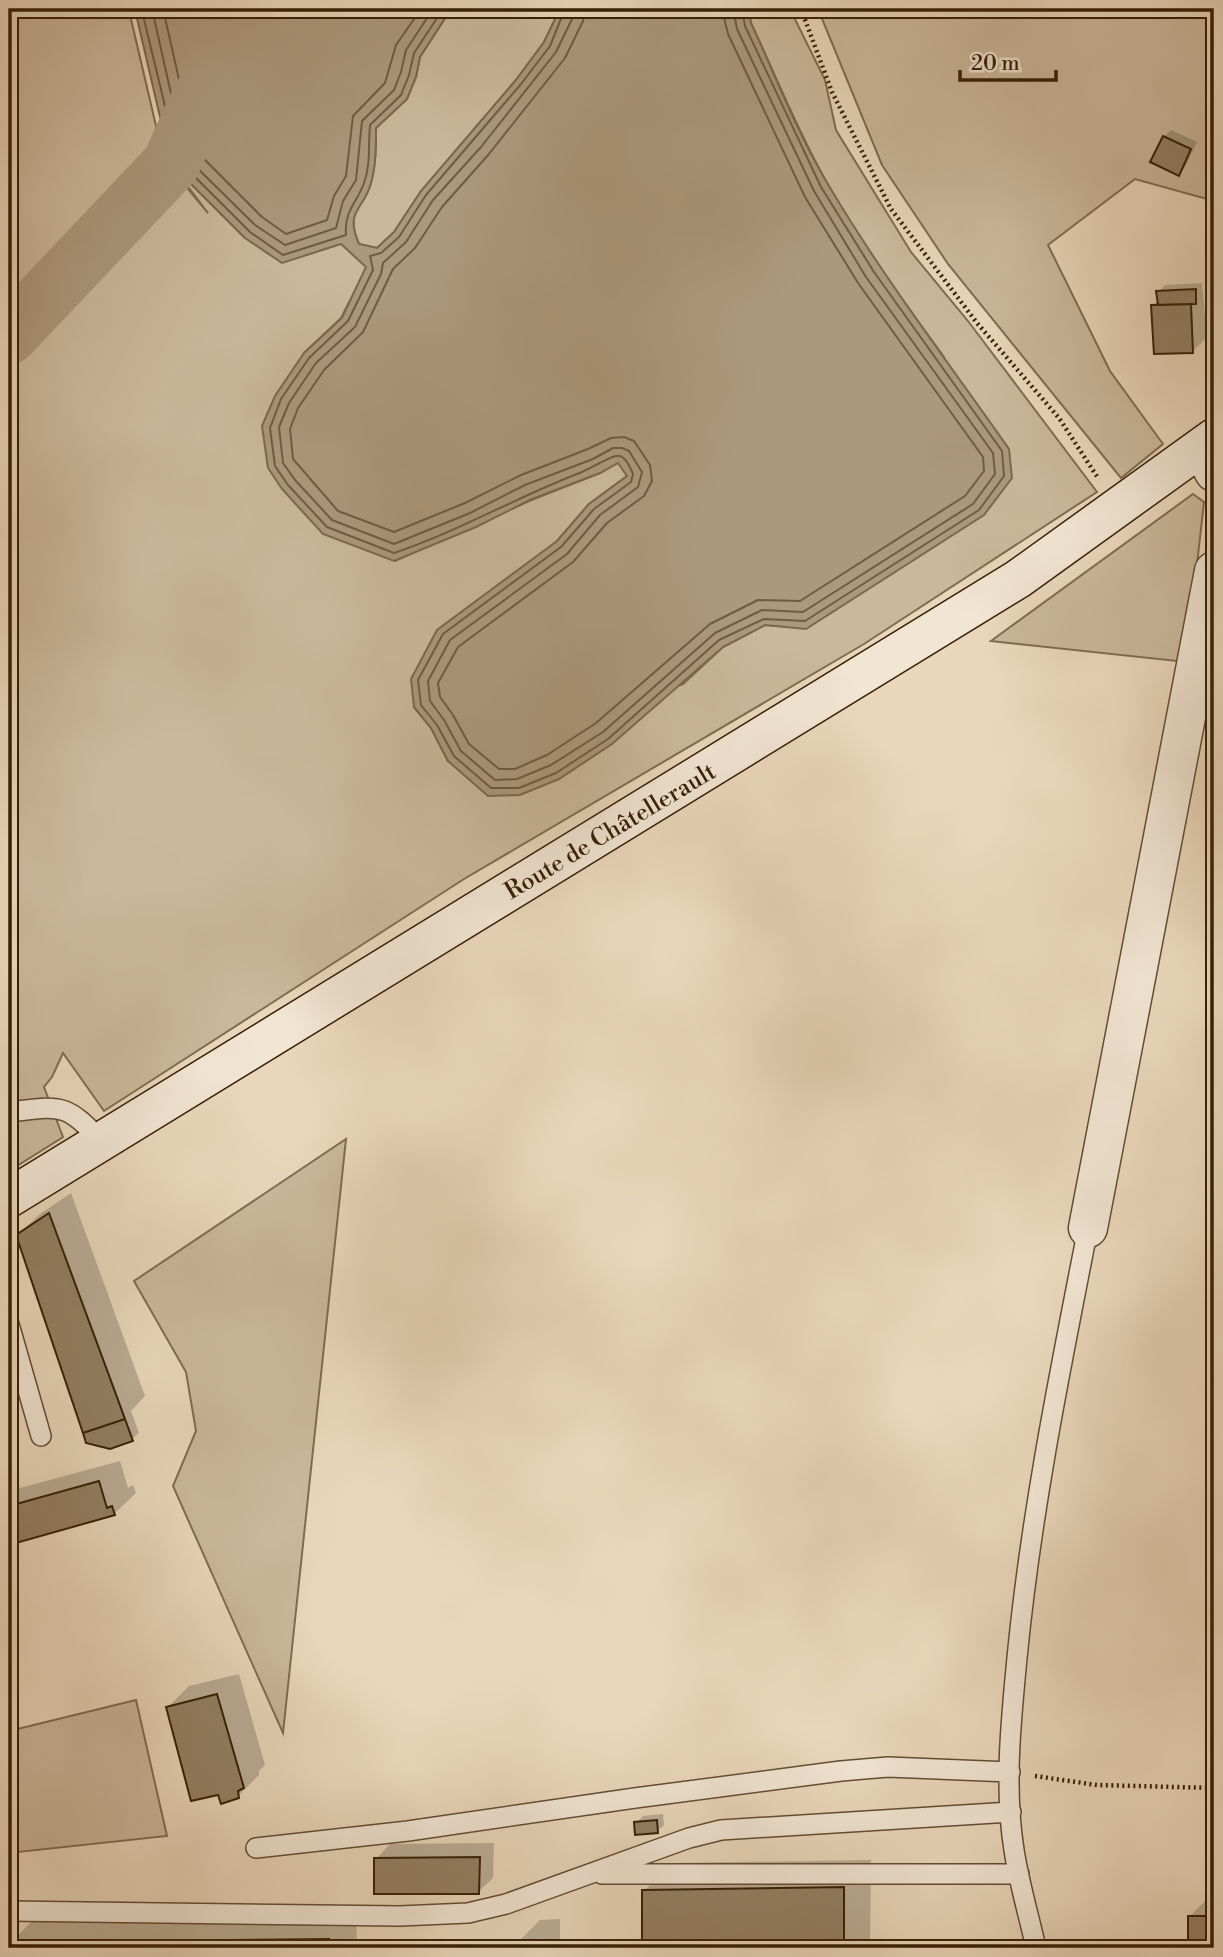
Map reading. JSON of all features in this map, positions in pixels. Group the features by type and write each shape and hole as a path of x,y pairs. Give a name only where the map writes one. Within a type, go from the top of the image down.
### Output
{"main road":[{"name":"Route de Châtellerault","path":"9,1198 1018,579 1118,508 1210,452"},
{"path":"1088,1228 1214,571"}],"lane":[{"path":"9,1112 56,1109 72,1112 102,1142"},
{"path":"1036,1948 1014,1849 1010,1772 1011,1723 1024,1579 1053,1403 1088,1228"},
{"path":"9,1324 41,1436"},
{"path":"256,1848 408,1831 841,1771 888,1768 1010,1772"},
{"path":"9,1911 400,1916 468,1913 506,1904 689,1838 721,1830 1011,1812"},
{"path":"587,1874 1019,1874"}],"path":[{"path":"801,9 832,92 891,209 977,323 1059,418 1118,508"},
{"path":"1010,1772 1097,1785 1214,1788"}],"shaded area":[{"path":"9,9 137,9 136,14 130,15 164,160 208,213 171,164 245,238 342,244 367,267 341,318 304,353 395,561 529,501 600,473 619,462 627,476 589,504 414,707 431,728 448,761 683,684 723,647 765,625 806,628 899,569 944,357 868,251 827,183 806,144 751,23 748,9 790,9 825,80 836,130 911,252 968,321 1097,492 864,644 464,879 104,1111 63,1053 52,1077 44,1087 63,1137 9,1171"},
{"path":"451,9 560,9 544,42 516,80 421,191 394,232 377,248 359,244 354,216 371,183 376,128 407,99 420,57"},
{"path":"818,9 1214,9 1214,201 1135,179 1048,245 1110,371 1163,444 1121,478 948,264 882,165"},
{"path":"1193,494 1204,502 1186,662 991,641"},
{"path":"346,1139 283,1733 173,1486 196,1431 186,1372 134,1281"},
{"path":"136,1700 167,1836 9,1853 9,1731"}],"water":[{"path":"137,9 451,9 420,57 407,99 376,128 373,176 368,192 354,217 354,224 359,244 377,248 394,232 421,191 516,80 544,42 560,9 748,9 751,23 818,167 894,286 1009,449 1012,478 984,515 806,629 765,625 723,647 612,744 559,779 520,795 488,796 448,761 431,728 414,707 411,679 437,630 557,541 589,504 627,476 618,463 394,561 323,534 282,489 268,468 262,426 275,396 304,353 342,318 366,267 341,244 282,263 245,238 171,164"}],"building":[{"path":"1163,136 1191,149 1179,176 1150,162"},
{"path":"1196,289 1196,304 1158,305 1156,291"},
{"path":"1191,304 1193,353 1154,354 1151,305"},
{"path":"49,1213 125,1419 83,1433 16,1235"},
{"path":"125,1419 133,1441 110,1449 86,1443 83,1433"},
{"path":"99,1481 107,1508 112,1506 115,1515 9,1545 9,1506"},
{"path":"217,1694 244,1788 238,1791 239,1798 221,1804 218,1795 191,1801 166,1707"},
{"path":"657,1820 658,1833 635,1835 634,1822"},
{"path":"480,1857 479,1894 374,1894 374,1858"},
{"path":"844,1887 844,1948 642,1948 642,1890"},
{"path":"1188,1916 1214,1916 1214,1948 1188,1948"},
{"path":"329,1939 329,1948 9,1948 9,1942"}],"waterway":[{"path":"9,335 171,164 194,112 248,9"}]}
